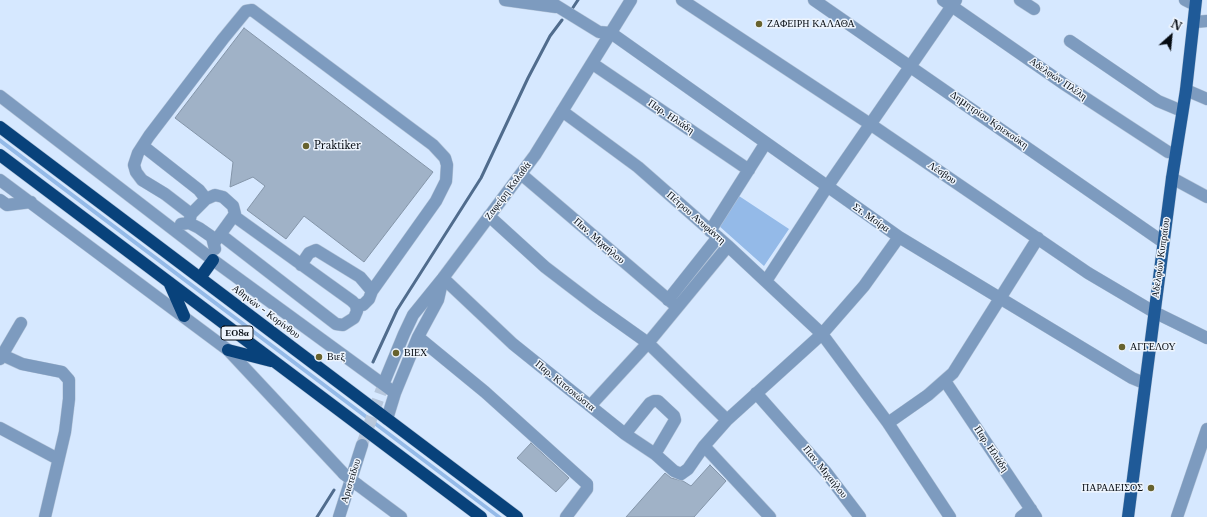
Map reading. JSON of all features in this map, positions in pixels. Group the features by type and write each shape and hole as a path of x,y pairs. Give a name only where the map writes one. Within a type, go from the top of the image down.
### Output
{"highway":[{"name":"Αθηνών - Κορίνθου","path":"0,127 517,517"},
{"name":"ΕΟ8α","path":"0,155 481,517"},
{"path":"200,278 213,260"},
{"path":"168,281 184,316"},
{"path":"228,350 276,363"}],"main road":[{"name":"Αδελφών Κυπραίου","path":"1128,517 1163,242 1195,22 1192,2"}],"street":[{"path":"505,0 559,8"},
{"name":"Στ. Μοίρα","path":"547,0 598,32 611,34 899,237 1132,378 1144,383"},
{"name":"Ζαφείρη Καλαθά","path":"385,380 413,315 443,278 535,155 593,64 631,0"},
{"name":"Λέσβου","path":"682,0 870,124 1088,273 1154,312 1207,338"},
{"name":"Δημητρίου Κριεκούκη","path":"814,0 910,65 1163,242"},
{"path":"1020,0 1034,9"},
{"path":"766,281 827,187 910,65 950,2"},
{"name":"Αδελφών Πλέλη","path":"950,2 1077,93 1168,152 1176,153"},
{"path":"234,216 352,301 356,305 357,311 354,318 343,325 336,324 218,239 212,238 165,194 142,180 136,172 134,165 143,146 223,39 246,11 252,10 433,145 445,158 447,165 446,181 436,201 372,291 369,299 363,305 356,305"},
{"path":"1195,22 1207,21"},
{"path":"1070,40 1158,101 1182,111"},
{"name":"Παρ. Ηλιάδη","path":"593,64 749,170"},
{"path":"1186,90 1207,99"},
{"path":"0,96 213,260 395,393"},
{"name":"Πέτρου Ανυφάντη","path":"562,111 638,167 728,246 822,334 888,423 950,517"},
{"path":"590,406 648,343 714,234 765,144"},
{"path":"143,146 199,190 206,199"},
{"name":"Παν. Μιχαήλου","path":"521,174 672,304"},
{"path":"1172,178 1207,197"},
{"path":"0,180 228,350 344,474 401,517"},
{"path":"169,226 190,219 206,199 215,196 223,197 233,206 236,214 218,239 213,260"},
{"path":"0,200 7,206 31,202"},
{"path":"489,216 545,267 648,343 727,420"},
{"path":"770,517 704,446 727,420 822,334 864,286 899,237"},
{"path":"888,423 954,373 1038,238"},
{"path":"672,304 728,246"},
{"path":"301,265 309,253 316,250 360,278 372,291"},
{"path":"386,419 418,337 438,300 443,278"},
{"name":"Παρ. Κιτσοκώστα","path":"443,278 513,344 625,434 655,454 674,471 681,474 688,469 704,446"},
{"path":"21,323 1,356 22,364 62,372 69,380 69,399 45,517"},
{"path":"418,337 485,392 587,484 587,489 566,517"},
{"name":"Παρ. Ηλιάδη","path":"945,381 1034,513"},
{"name":"Παν. Μιχαήλου","path":"756,393 826,472 860,517"},
{"path":"625,434 650,403 658,401 674,416 675,420 655,454"},
{"path":"0,428 58,459"},
{"path":"1178,517 1207,429"},
{"name":"Αριστείδου","path":"339,517 362,445"},
{"path":"1021,517 1034,513"}],"shaded area":[{"path":"0,138 502,517 496,517 0,143"},
{"path":"739,196 789,229 764,266 718,225"}],"building":[{"path":"244,28 433,172 364,262 304,216 286,239 247,210 265,186 253,177 230,187 233,162 175,118"},
{"path":"531,443 569,478 556,492 517,458"},
{"path":"710,465 726,481 694,517 626,517 665,473 671,478 683,481 691,486"}],"waterway":[{"path":"572,9 578,0"},
{"path":"373,362 397,310 481,178 528,78 550,36 562,20"},
{"path":"317,517 334,490"}],"tunnel":[{"path":"362,445 385,380"}],"place":[{"name":"ΖΑΦΕΙΡΗ ΚΑΛΑΘΑ","path":"759,24"},
{"name":"Praktiker","path":"306,146"},
{"name":"ΑΓΓΕΛΟΥ","path":"1122,347"},
{"name":"ΒΙΕΧ","path":"396,353"},
{"name":"Βιεξ","path":"319,357"},
{"name":"ΠΑΡΑΔΕΙΣΟΣ","path":"1151,488"}]}
